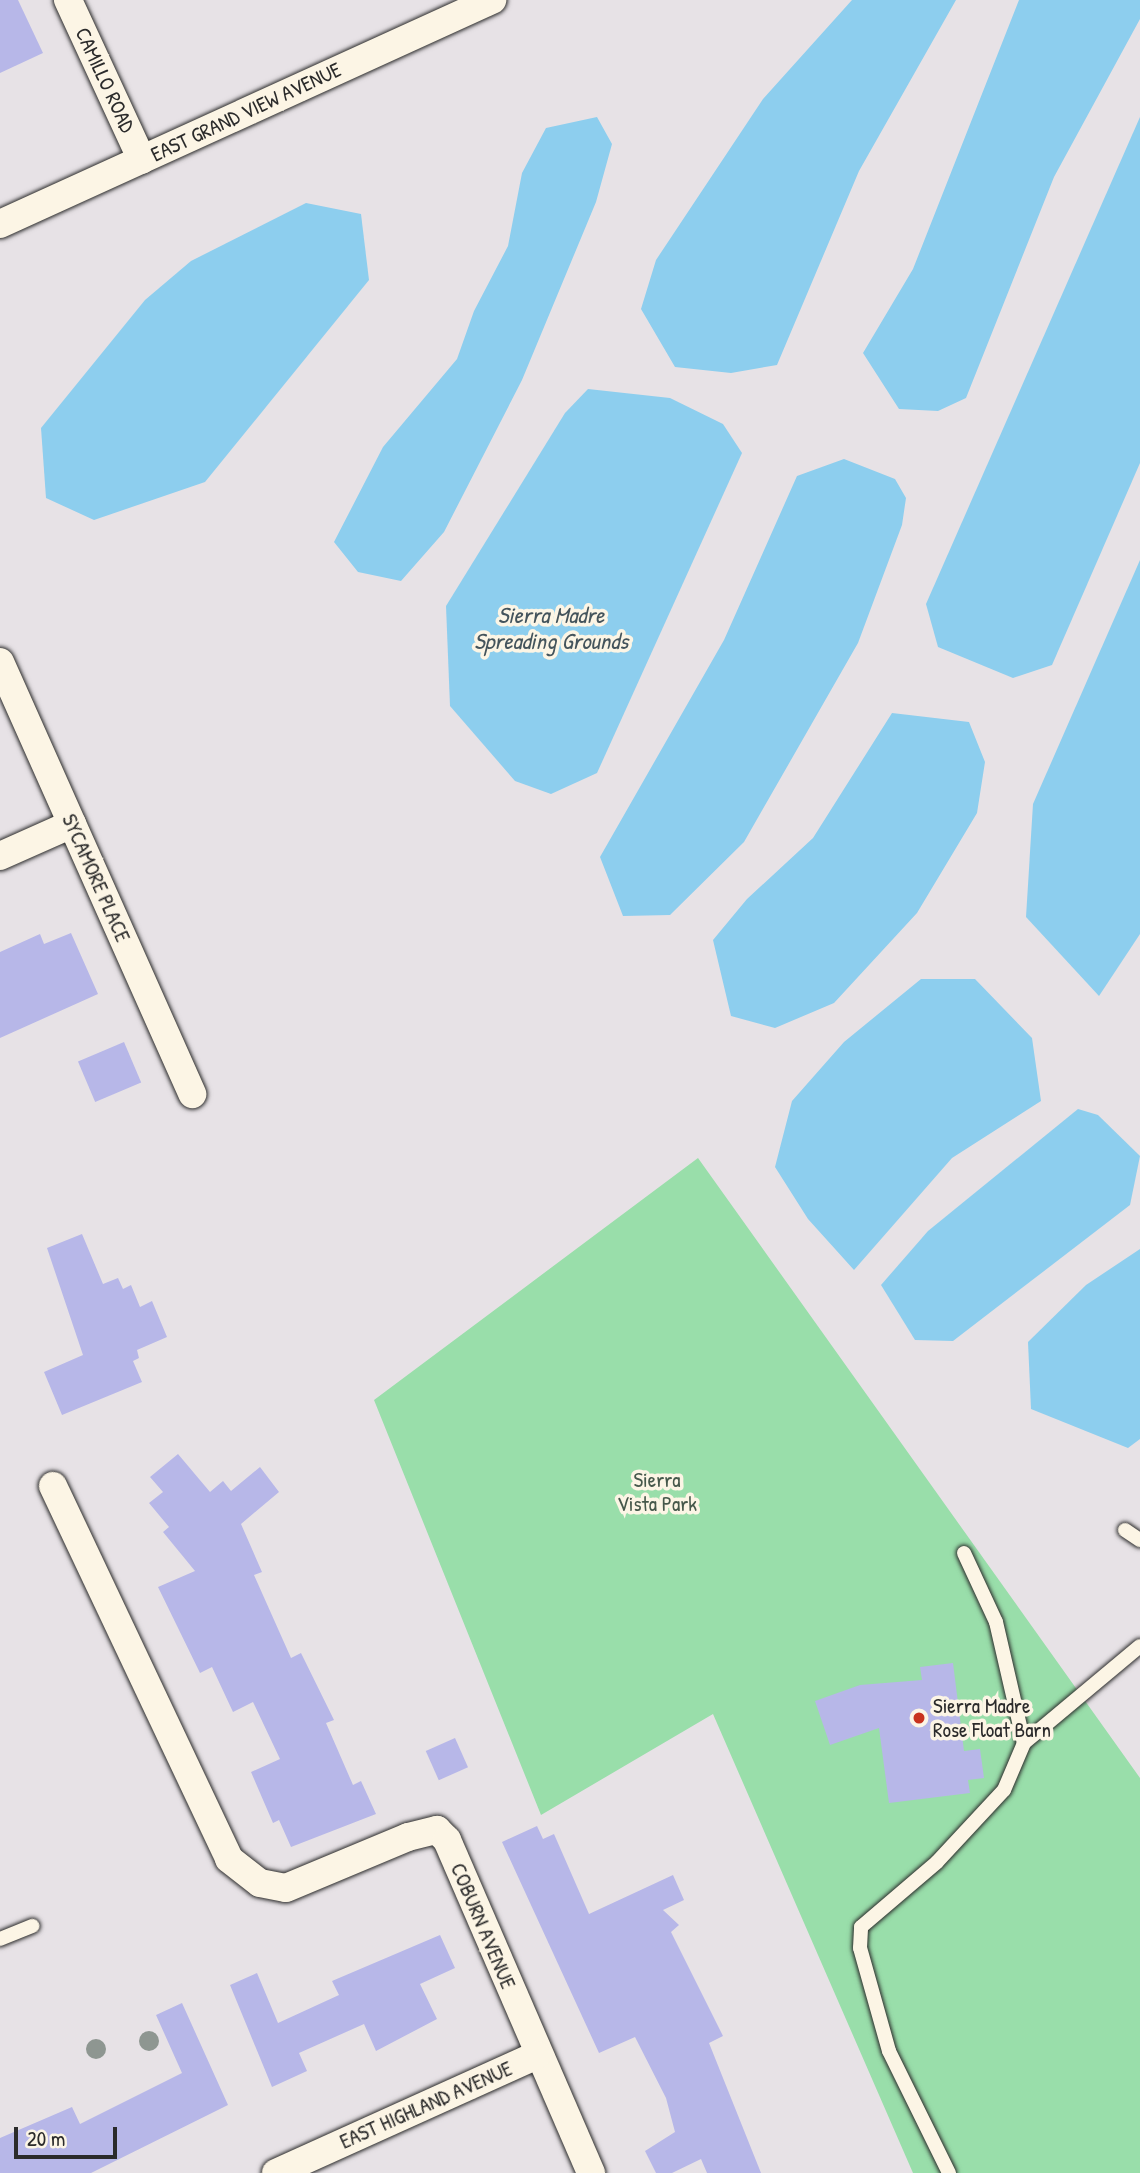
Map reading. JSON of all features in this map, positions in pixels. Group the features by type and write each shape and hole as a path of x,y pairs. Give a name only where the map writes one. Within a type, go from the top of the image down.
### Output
{"street":[{"name":"CAMILLO ROAD","path":"68,0 142,160"},
{"name":"EAST GRAND VIEW AVENUE","path":"0,224 480,3"},
{"name":"SYCAMORE PLACE","path":"0,662 192,1094"},
{"path":"0,856 72,824"},
{"name":"COBURN AVENUE","path":"53,1486 229,1859 260,1883 286,1888 408,1836 437,1830 447,1840 537,2055 591,2173"},
{"name":"EAST HIGHLAND AVENUE","path":"276,2173 537,2055"}],"lane":[{"path":"1125,1530 1140,1541"},
{"path":"964,1553 996,1622 1024,1743"},
{"path":"949,2173 888,2050 860,1948 862,1927 937,1862 1004,1790 1024,1743 1140,1647"},
{"path":"0,1939 32,1926"}],"green space":[{"name":"Sierra Vista Park","path":"698,1158 1140,1778 1140,2173 913,2173 713,1714 541,1815 374,1400"}],"water":[{"path":"852,0 956,0 859,171 777,365 731,373 675,367 641,309 656,260 763,99"},
{"path":"1019,0 1140,0 1140,19 1054,177 966,398 938,411 899,409 863,353 913,269"},
{"path":"597,117 612,144 596,202 522,380 444,532 401,581 358,572 334,542 383,447 457,359 474,311 508,246 522,173 546,128"},
{"path":"1140,117 1140,463 1052,665 1013,678 938,647 926,604"},
{"path":"306,203 361,214 369,280 205,482 94,520 46,498 41,428 145,300 191,261"},
{"name":"Sierra Madre Spreading Grounds","path":"588,389 670,398 723,424 742,453 597,773 551,794 515,781 450,706 446,606 565,413"},
{"path":"844,459 895,479 906,498 902,525 858,643 744,842 670,915 623,916 600,857 724,640 797,476"},
{"path":"1140,560 1140,934 1099,996 1026,917 1033,804"},
{"path":"892,713 969,722 985,762 977,813 917,913 834,1003 775,1028 731,1016 713,940 747,899 813,838"},
{"path":"921,979 975,979 1032,1038 1041,1101 952,1158 854,1270 808,1219 775,1167 792,1101 844,1042"},
{"path":"1078,1109 1098,1115 1140,1156 1130,1205 953,1341 915,1340 881,1285 928,1231"},
{"path":"1140,1249 1140,1439 1128,1448 1031,1409 1028,1342 1086,1285"}],"building":[{"path":"0,0 18,0 43,53 0,73"},
{"path":"71,933 98,994 0,1038 0,952 40,934 44,944"},
{"path":"124,1042 141,1083 95,1102 78,1062"},
{"path":"82,1234 103,1284 118,1278 123,1289 131,1285 140,1307 152,1301 167,1337 137,1350 139,1358 133,1361 142,1382 62,1415 44,1372 83,1355 47,1248"},
{"path":"178,1454 210,1492 223,1481 231,1491 260,1467 279,1492 241,1524 262,1572 254,1575 291,1658 301,1653 334,1720 326,1723 353,1785 361,1781 376,1814 291,1847 279,1820 273,1823 251,1772 280,1759 253,1702 233,1712 212,1667 200,1673 158,1587 195,1571 163,1532 169,1527 149,1503 163,1492 150,1477"},
{"name":"Sierra Madre Rose Float Barn","path":"953,1663 964,1751 980,1749 984,1778 968,1780 970,1793 889,1803 879,1728 830,1745 815,1701 860,1685 922,1680 920,1667"},
{"path":"455,1738 468,1767 439,1780 426,1751"},
{"path":"537,1826 543,1839 554,1834 589,1914 673,1875 684,1900 663,1910 679,1925 671,1932 723,2036 709,2043 761,2173 707,2173 701,2159 672,2173 656,2173 645,2151 675,2132 666,2098 635,2037 599,2053 502,1842"},
{"path":"440,1935 455,1968 420,1984 437,2019 376,2051 364,2024 299,2053 307,2071 272,2087 230,1985 257,1973 278,2023 339,1995 332,1981"},
{"path":"182,2003 228,2105 91,2173 0,2173 0,2138 72,2107 80,2124 182,2073 156,2015"}],"place":[{"name":"Sierra Madre Rose Float Barn","path":"919,1718"}]}
